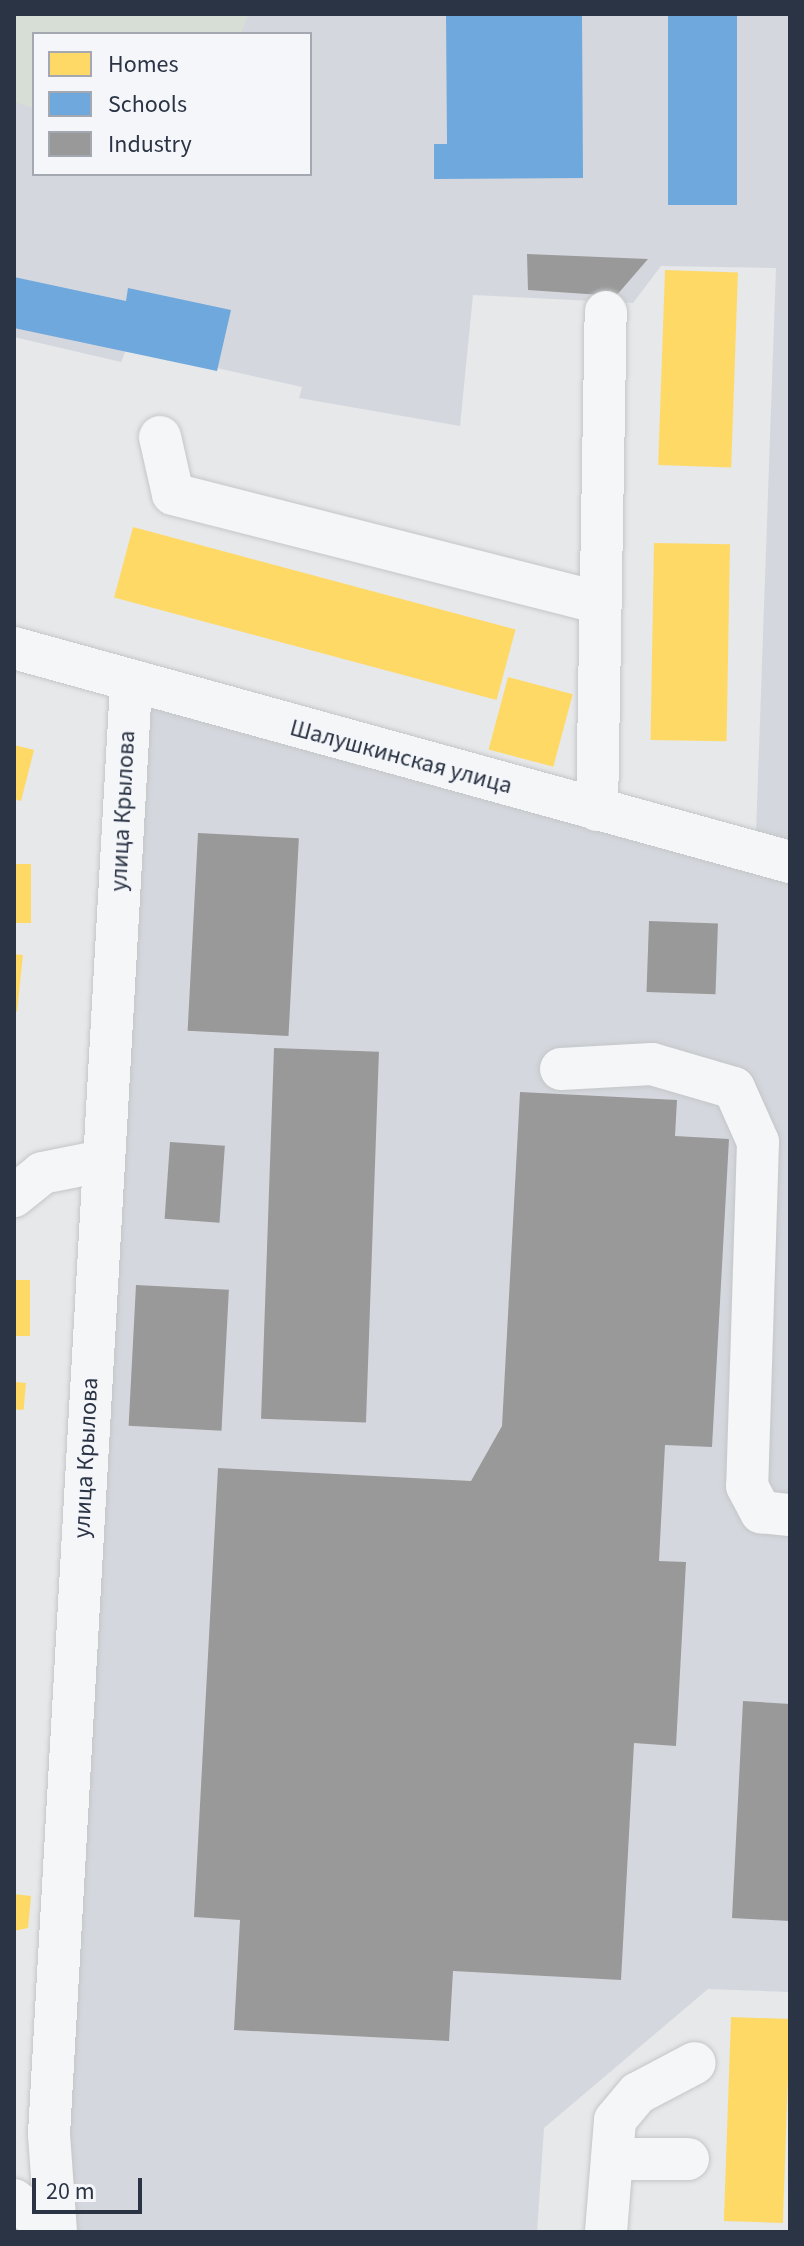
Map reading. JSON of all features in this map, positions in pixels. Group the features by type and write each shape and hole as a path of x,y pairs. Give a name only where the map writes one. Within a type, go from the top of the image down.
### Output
{"street":[{"path":"597,810 596,602 606,312"},
{"path":"160,437 173,494 596,602"},
{"name":"Шалушкинская улица","path":"14,648 131,684 790,862"},
{"name":"улица Крылова","path":"56,2232 49,2134 131,684"},
{"path":"561,1069 652,1064 734,1088 758,1142 747,1486 761,1512 790,1515"},
{"path":"14,1196 42,1173 102,1161"},
{"path":"606,2232 615,2120 638,2093 695,2063"},
{"path":"612,2159 688,2159"},
{"path":"14,2200 56,2232"}],"shaded area":[{"path":"14,14 790,14 790,844 756,833 776,268 661,266 633,303 473,295 460,426 299,398 302,387 127,348 121,362 14,337"},
{"path":"14,14 248,14 242,32 32,32 32,107 14,102"},
{"path":"131,684 790,862 790,1992 708,1989 544,2128 537,2232 56,2232"}],"building: Homes":[{"path":"665,270 738,273 731,467 658,465"},
{"path":"133,527 516,629 497,700 114,598"},
{"path":"654,543 730,544 727,741 651,740"},
{"path":"508,677 573,694 553,767 489,749"},
{"path":"14,745 34,750 21,801 14,799"},
{"path":"14,864 31,864 31,923 14,923"},
{"path":"14,954 23,955 17,1012 14,1011"},
{"path":"14,1280 30,1280 30,1336 14,1336"},
{"path":"14,1382 26,1383 24,1410 14,1409"},
{"path":"14,1894 31,1896 28,1928 14,1931"},
{"path":"731,2017 790,2019 783,2223 724,2221"}],"building: Schools":[{"path":"446,14 582,14 583,178 434,179 434,144 447,144"},
{"path":"668,14 737,14 737,205 668,205"},
{"path":"14,277 126,301 128,288 231,310 217,371 14,328"}],"building: Industry":[{"path":"527,254 648,259 616,296 528,290"},
{"path":"198,833 299,838 288,1036 188,1031"},
{"path":"649,921 718,923 715,994 647,992"},
{"path":"274,1048 379,1052 366,1422 261,1419"},
{"path":"520,1092 677,1100 675,1136 729,1139 712,1447 665,1445 659,1561 686,1562 676,1746 634,1743 621,1980 453,1971 449,2041 234,2030 240,1920 194,1917 218,1468 471,1481 502,1426"},
{"path":"170,1142 225,1146 219,1223 165,1219"},
{"path":"136,1285 229,1290 221,1431 129,1426"},
{"path":"743,1701 790,1704 790,1921 732,1918"}]}
